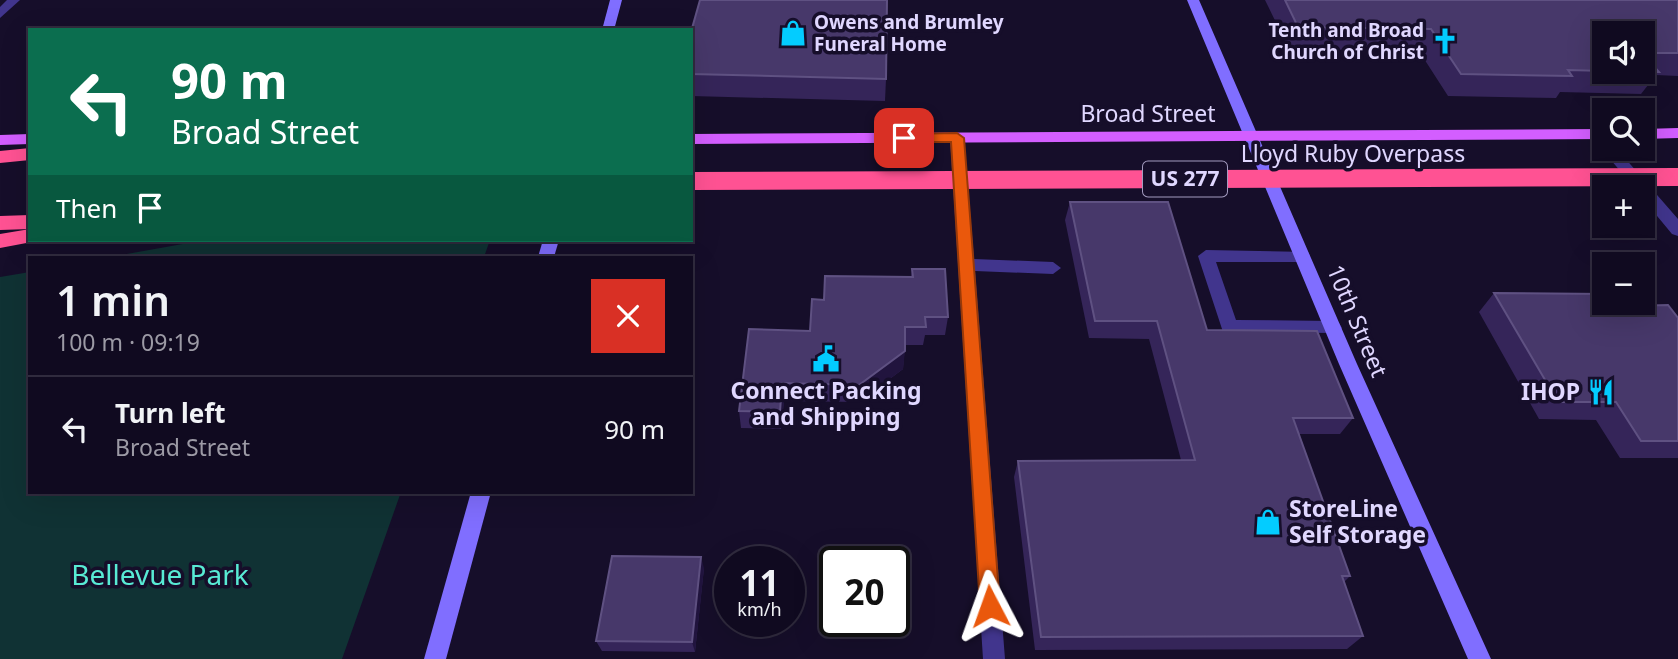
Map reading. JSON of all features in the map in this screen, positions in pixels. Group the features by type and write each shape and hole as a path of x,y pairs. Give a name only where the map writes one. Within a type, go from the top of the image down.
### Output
{"highway":[{"path":"0,157 28,154"},
{"name":"Lloyd Ruby Overpass","path":"693,181 1678,177"},
{"path":"0,223 28,222"},
{"path":"0,241 28,236"}],"main road":[{"path":"1655,134 1678,133"},
{"name":"Broad Street","path":"693,139 1592,137"},
{"path":"0,139 28,139"}],"street":[{"path":"0,14 14,0"},
{"path":"609,28 616,0"},
{"name":"10th Street","path":"1193,0 1333,328 1480,659"},
{"path":"957,138 994,659"},
{"path":"1619,161 1631,175"},
{"path":"1655,203 1678,230"},
{"path":"1302,256 1206,256 1229,327 1333,328"},
{"path":"966,265 1053,268"},
{"path":"435,659 480,494"}],"green space":[{"path":"194,242 489,242 484,256 116,256"},
{"name":"Bellevue Park","path":"28,272 28,494 400,494 342,659 0,659 0,277"}],"building":[{"name":"Owens and Brumley Funeral Home","path":"700,0 887,0 886,79 693,74 692,28"},
{"name":"Tenth and Broad Church of Christ","path":"1285,0 1678,0 1678,53 1655,53 1655,21 1592,21 1592,71 1568,70 1572,76 1461,74 1431,29 1298,27"},
{"path":"1070,202 1168,202 1207,330 1317,331 1353,418 1293,418 1350,576 1342,576 1363,636 1041,637 1018,461 1195,460 1157,321 1095,321"},
{"name":"Connect Packing and Shipping","path":"912,269 945,269 948,317 925,317 926,327 905,327 905,351 859,385 782,383 780,412 739,411 749,329 810,331 812,299 824,300 825,276 913,277"},
{"name":"IHOP","path":"1494,293 1592,294 1592,315 1655,315 1655,305 1668,305 1678,318 1678,441 1641,441 1616,402 1558,402"},
{"path":"612,556 701,557 692,642 596,641"}],"place":[{"name":"Owens and Brumley Funeral Home","path":"793,33"},
{"name":"Tenth and Broad Church of Christ","path":"1445,41"},
{"name":"Connect Packing and Shipping","path":"826,359"},
{"name":"IHOP","path":"1601,392"},
{"name":"StoreLine Self Storage","path":"1268,522"}],"route":[{"path":"904,138 957,138 990,606"}]}
